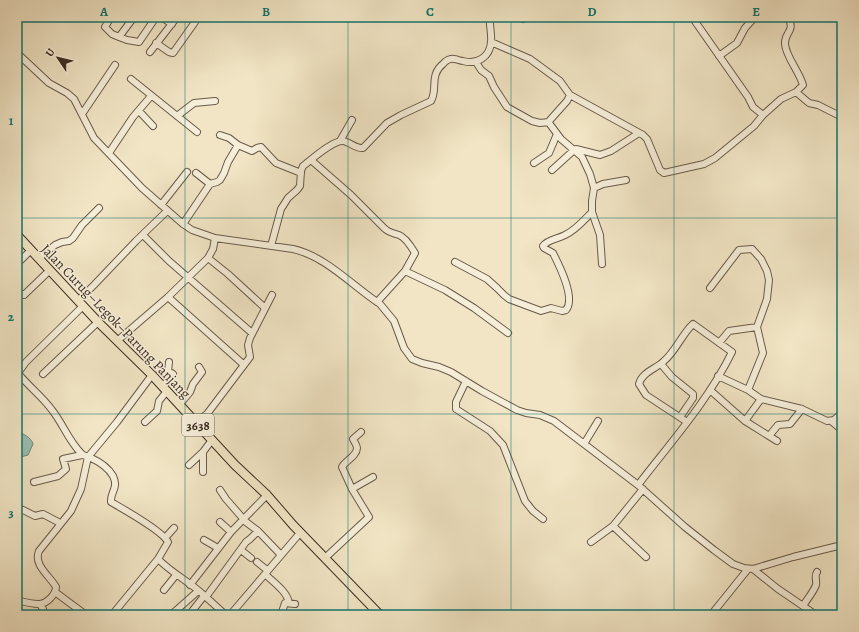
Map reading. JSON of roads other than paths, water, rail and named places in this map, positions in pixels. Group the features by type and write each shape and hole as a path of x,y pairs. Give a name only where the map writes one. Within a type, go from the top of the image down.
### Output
{"main road":[{"name":"Jalan Curug–Legok–Parung Panjang","path":"17,235 98,322 152,375 195,423 235,465 267,495 300,532 380,615"}],"street":[{"path":"111,17 105,25 106,29 127,40 139,42 156,17"},
{"path":"120,37 134,17"},
{"path":"161,17 172,24"},
{"path":"150,52 177,17"},
{"path":"156,43 173,53 195,22 195,19 192,17"},
{"path":"271,246 280,212 288,198 299,189 303,166 340,141 345,141 359,148 366,146 387,123 431,101 436,74 442,64 454,58 463,62 476,62 486,55 491,42 490,17"},
{"path":"692,17 748,97 753,107 763,115"},
{"path":"719,56 736,43 745,28 755,17"},
{"path":"491,42 517,52 539,64 560,81 570,95 639,133 647,139 660,170 664,173 709,162 754,126 763,115 781,99 796,92 803,85 800,75 788,53 785,44 791,26 788,17"},
{"path":"17,53 49,83 70,96 76,103 94,138 142,188 167,212 183,224 192,230 215,238 303,252 323,261 377,302 385,310 394,321 404,348 409,356 416,361 445,369 517,410 540,415 554,421 641,487 714,550 733,564 750,569 816,615"},
{"path":"476,62 481,70 489,76 494,87 507,106 532,121 540,123 549,122 567,101 570,95"},
{"path":"82,114 115,65"},
{"path":"131,79 197,132"},
{"path":"796,92 809,103 818,105 842,118"},
{"path":"108,153 152,96"},
{"path":"177,116 194,103 215,100"},
{"path":"139,111 153,126"},
{"path":"340,141 352,120"},
{"path":"549,122 557,134 584,160 594,188 592,212 600,235 602,264"},
{"path":"552,170 576,149 600,155 611,151 639,133"},
{"path":"534,164 548,153 557,134"},
{"path":"220,135 229,138 238,145 252,151 260,147 276,163 301,173"},
{"path":"183,224 210,184 220,180 238,145"},
{"path":"311,160 351,195 384,228 390,233 400,235 415,253 405,271 377,302"},
{"path":"160,205 187,172"},
{"path":"196,174 210,184"},
{"path":"594,188 603,184 626,180"},
{"path":"39,258 55,245 69,241 73,238 82,225 99,208"},
{"path":"112,615 158,559 168,544 167,540 136,516 110,502 115,488 112,475 99,462 85,456 67,435 44,400 25,383 17,373 143,234 167,212"},
{"path":"455,262 487,280 510,299 541,311 551,308 562,311 566,310 569,305 567,287 553,253 543,246 548,241 556,239 573,230 592,212"},
{"path":"143,234 169,260 252,334"},
{"path":"117,341 189,277 208,258 213,249 215,238"},
{"path":"710,288 738,250 752,249 763,263 769,280 767,299 757,328 763,353 748,390"},
{"path":"17,264 31,250"},
{"path":"208,258 265,308"},
{"path":"17,293 24,295 50,270"},
{"path":"405,271 445,290 474,308 508,333"},
{"path":"195,423 207,414 250,357 248,345 272,295"},
{"path":"168,296 244,364"},
{"path":"43,374 98,322"},
{"path":"591,542 614,526 710,390 732,352 694,324 692,324 671,355 661,364 645,374 640,382 640,388 646,395 687,422"},
{"path":"719,343 730,330 757,328"},
{"path":"145,422 155,413 158,408 164,385 173,374 168,371 169,362"},
{"path":"661,364 672,377 693,394 693,398 680,417"},
{"path":"178,403 180,404 191,391 192,384 202,372 199,367"},
{"path":"18,603 40,604 48,600 55,592 56,587 39,564 37,557 39,551 71,511 79,496 83,482 85,456 117,422 152,375"},
{"path":"718,376 748,390 761,399 802,410 831,421 842,430"},
{"path":"466,381 456,402 456,409 490,431 503,445 525,501 532,511 543,519"},
{"path":"710,390 744,421 777,441"},
{"path":"744,421 761,399"},
{"path":"770,436 778,425 788,424 802,410"},
{"path":"831,421 842,413"},
{"path":"584,444 598,421"},
{"path":"325,558 369,517 352,490 342,467 342,464 353,456 356,451 357,448 353,438 361,432"},
{"path":"189,465 212,440"},
{"path":"202,452 203,472"},
{"path":"34,482 58,476 66,469 63,459 85,456"},
{"path":"352,490 373,477"},
{"path":"220,490 246,522 258,531 281,555"},
{"path":"190,584 243,518 267,495"},
{"path":"17,507 35,516 43,514 60,524"},
{"path":"220,522 231,532"},
{"path":"614,526 646,557"},
{"path":"165,538 174,528"},
{"path":"189,615 246,542 258,531"},
{"path":"230,615 300,532"},
{"path":"204,540 218,548"},
{"path":"711,615 750,569 842,545"},
{"path":"241,550 251,558"},
{"path":"158,559 176,575 205,596 226,615"},
{"path":"257,562 292,603 284,604 281,615"},
{"path":"803,606 816,584 815,577 817,572"},
{"path":"164,590 176,575"},
{"path":"171,615 198,591"},
{"path":"55,592 86,615"},
{"path":"40,604 44,610 44,615"}],"water":[{"path":"17,431 29,438 33,444 28,455 17,458"}]}
